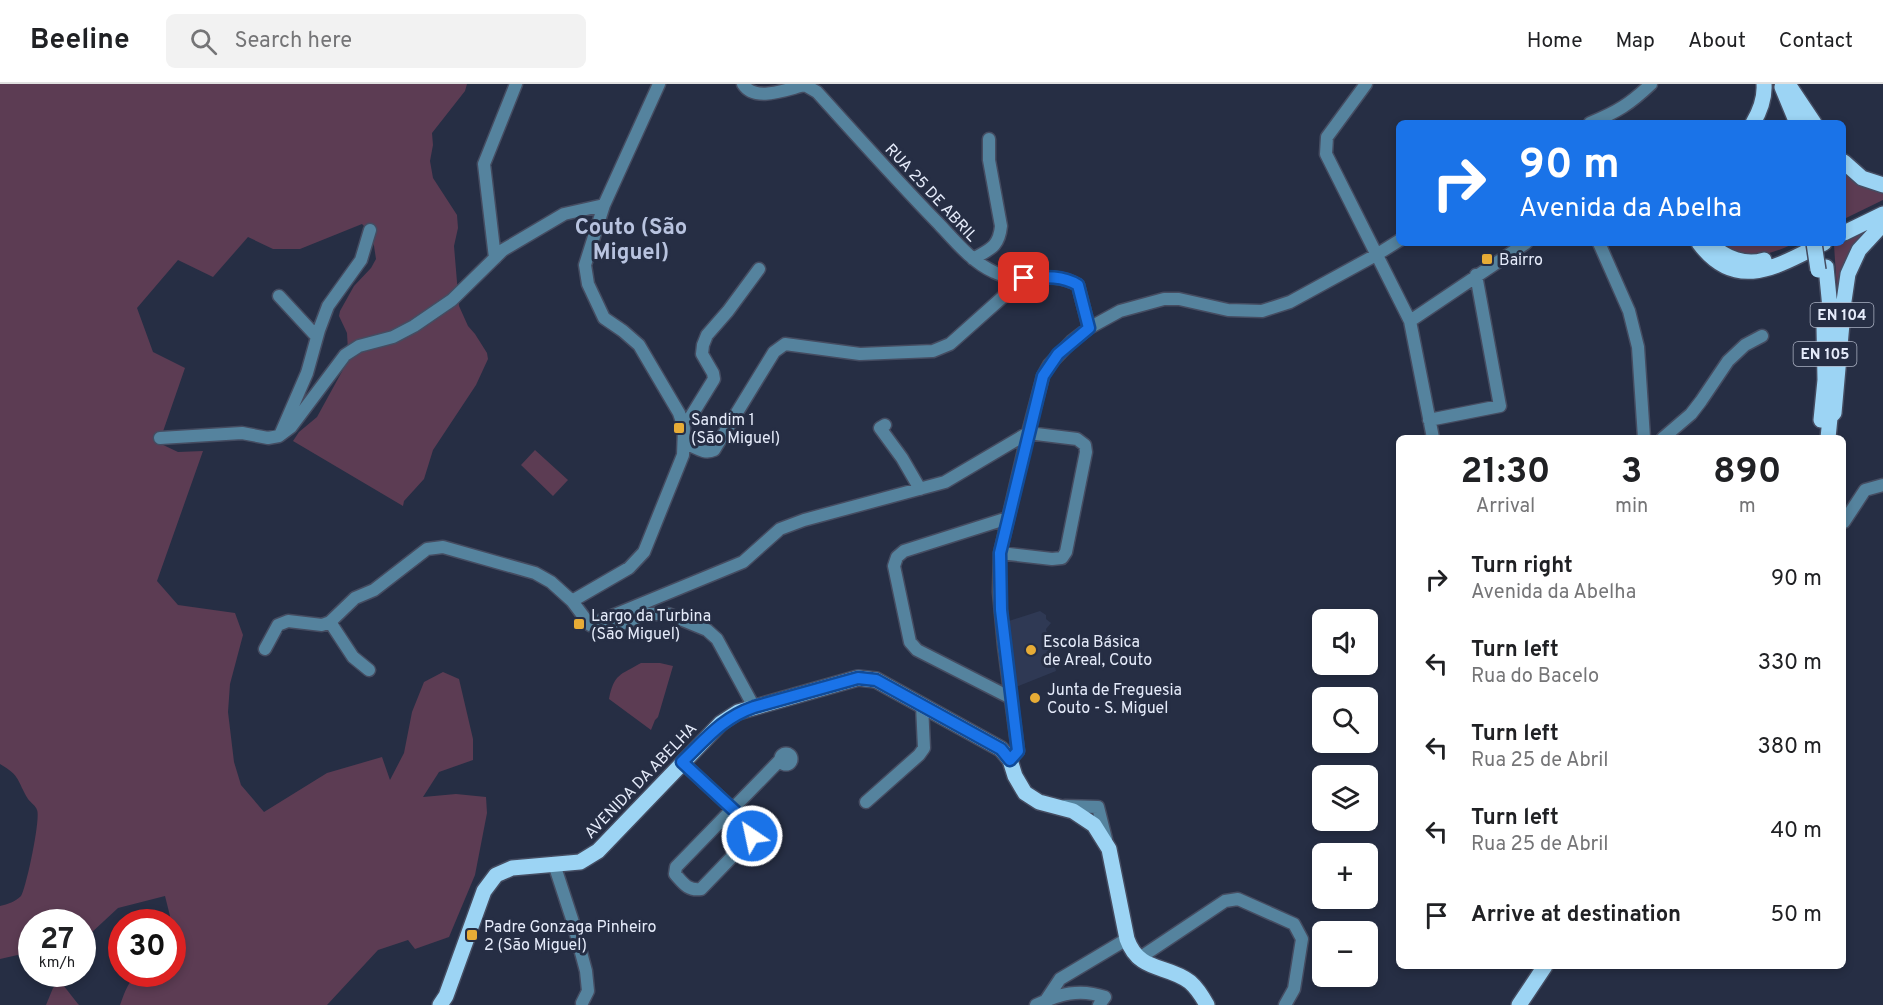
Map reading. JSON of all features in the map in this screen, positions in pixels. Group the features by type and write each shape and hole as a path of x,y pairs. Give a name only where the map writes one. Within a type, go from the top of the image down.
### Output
{"main road":[{"path":"1754,120 1761,106 1764,84"},
{"path":"1775,84 1789,120"},
{"path":"1781,84 1796,120"},
{"path":"1788,84 1812,120"},
{"path":"1846,164 1862,178 1883,185"},
{"path":"1846,224 1883,206"},
{"path":"1846,232 1883,214"},
{"name":"EN 104","path":"1830,417 1834,412 1848,274 1859,250 1883,224"},
{"path":"1701,246 1709,256 1725,267 1742,272 1764,270 1781,265 1817,246"},
{"path":"1713,246 1721,254 1738,260 1756,262 1801,246"},
{"name":"EN 105","path":"1815,246 1822,269 1833,332 1828,435"},
{"name":"EN 105","path":"1819,435 1825,381 1823,246"},
{"name":"AVENIDA DA ABELHA","path":"440,1005 446,996 484,891 496,875 512,868 580,862 598,851 721,723 738,712 858,678 876,680 1006,754"},
{"path":"1006,754 1025,793 1039,802 1073,811 1094,825 1109,849 1127,939 1138,958 1189,981 1201,993 1207,1005"},
{"path":"1519,1005 1543,969"}],"street":[{"path":"495,258 484,164 516,84"},
{"path":"572,601 629,568 644,552 683,455 682,421 639,345 604,318 588,284 585,265 604,205 659,84"},
{"name":"RUA 25 DE ABRIL","path":"743,84 747,89 761,95 805,85 813,86 914,199 973,259 995,273 1024,278 1068,279 1078,285 1089,328"},
{"path":"1366,84 1327,137 1326,154 1410,321 1432,435"},
{"path":"1598,120 1616,113 1651,84"},
{"path":"973,259 996,245 1000,236 1001,226 989,160 989,140"},
{"path":"160,438 242,433 268,438 279,436 291,427 351,350 393,337 414,326 452,300 503,250 564,214 604,205"},
{"path":"279,436 307,373 328,306 361,260 370,230"},
{"path":"1006,754 1018,751 999,591 1000,553 1028,433 1043,376 1049,365 1072,341 1089,328 1120,311 1164,299 1179,299 1228,310 1262,311 1290,302 1396,242"},
{"path":"1410,321 1521,246"},
{"path":"1600,246 1629,311 1638,347 1644,435"},
{"path":"682,421 690,418 714,379 702,354 707,335 759,269"},
{"path":"1429,420 1500,406 1476,275"},
{"path":"684,443 709,453 714,450 774,352 785,344 860,354 933,351 950,344 1024,278"},
{"path":"279,296 317,337"},
{"path":"1666,435 1691,414 1728,361 1745,345 1762,336"},
{"path":"885,425 880,428 902,458 920,489"},
{"path":"590,625 743,562 780,529 804,520 945,482 1028,433 1077,439 1085,445 1086,452 1066,552 1062,558 1052,559 1000,553"},
{"path":"1846,519 1865,490 1883,485"},
{"path":"1008,518 904,551 897,557 894,566 910,642 917,650 1011,698"},
{"path":"265,649 278,625 288,621 322,625 330,622 355,598 374,590 427,549 443,548 535,573 551,582 572,601 590,625 599,629 608,629 647,614 668,614 707,630 717,639 754,707"},
{"path":"330,622 353,657 369,670"},
{"path":"866,802 920,755 924,748 922,705"},
{"path":"682,762 732,808 752,827 752,836 701,889 694,890 689,889 675,874 676,868 732,808 781,759"},
{"path":"554,864 586,972 588,991 582,1002"},
{"path":"1138,958 1225,901 1238,899 1294,924 1302,939 1294,989 1286,1005"},
{"path":"1041,1003 1060,979 1127,939"},
{"path":"1041,1003 1075,992 1092,992 1105,997 1099,1005"}],"shaded area":[{"path":"0,84 467,84 465,91 432,133 433,145 430,161 433,178 457,215 458,228 454,246 459,306 468,326 487,353 488,359 476,385 433,450 424,479 404,501 403,506 293,441 299,432 317,417 345,366 348,351 347,333 339,316 340,311 354,286 371,268 376,259 368,230 362,224 300,249 273,249 248,237 213,277 178,260 137,308 153,352 185,368 159,443 178,452 203,451 157,581 178,605 235,613 243,635 230,684 228,712 234,762 241,785 264,812 327,773 382,757 390,780 404,753 412,712 424,682 443,672 459,679 473,739 473,760 439,772 423,797 456,794 486,797 487,813 475,875 449,937 415,949 408,940 378,950 327,1005 120,1005 128,987 186,987 186,909 168,909 165,896 117,909 108,909 108,917 96,928 96,909 18,909 18,955 0,959 0,906 9,904 21,896 32,853 38,816 18,779 0,764"},
{"path":"1846,167 1883,189 1883,200 1846,218"},
{"path":"1877,225 1860,247 1839,320 1834,246 1846,246 1846,240"},
{"path":"1725,246 1788,246 1757,255 1739,253"},
{"path":"535,450 568,480 553,496 521,465"},
{"name":"Escola Básica de Areal, Couto","path":"1040,611 1051,623 1046,629 1056,671 1016,687 1007,623"},
{"path":"641,663 673,666 658,717 651,730 609,699 613,685 619,676"},
{"path":"65,987 79,1005 46,1005 53,988"}],"place":[{"name":"Bairro","path":"1487,259"},
{"name":"Sandim 1 (São Miguel)","path":"679,428"},
{"name":"Largo da Turbina (São Miguel)","path":"579,624"},
{"name":"Escola Básica de Areal, Couto","path":"1031,650"},
{"name":"Junta de Freguesia Couto - S. Miguel","path":"1035,698"},
{"name":"Padre Gonzaga Pinheiro 2 (São Miguel)","path":"472,935"}],"district":[{"name":"Couto (São Miguel)","path":"631,238"}],"route":[{"path":"752,836 752,827 682,762 721,723 738,712 858,678 876,680 1001,749 1010,760 1018,751 1004,646 999,591 1000,553 1043,376 1058,354 1089,328 1078,285 1068,279 1024,278"}]}
